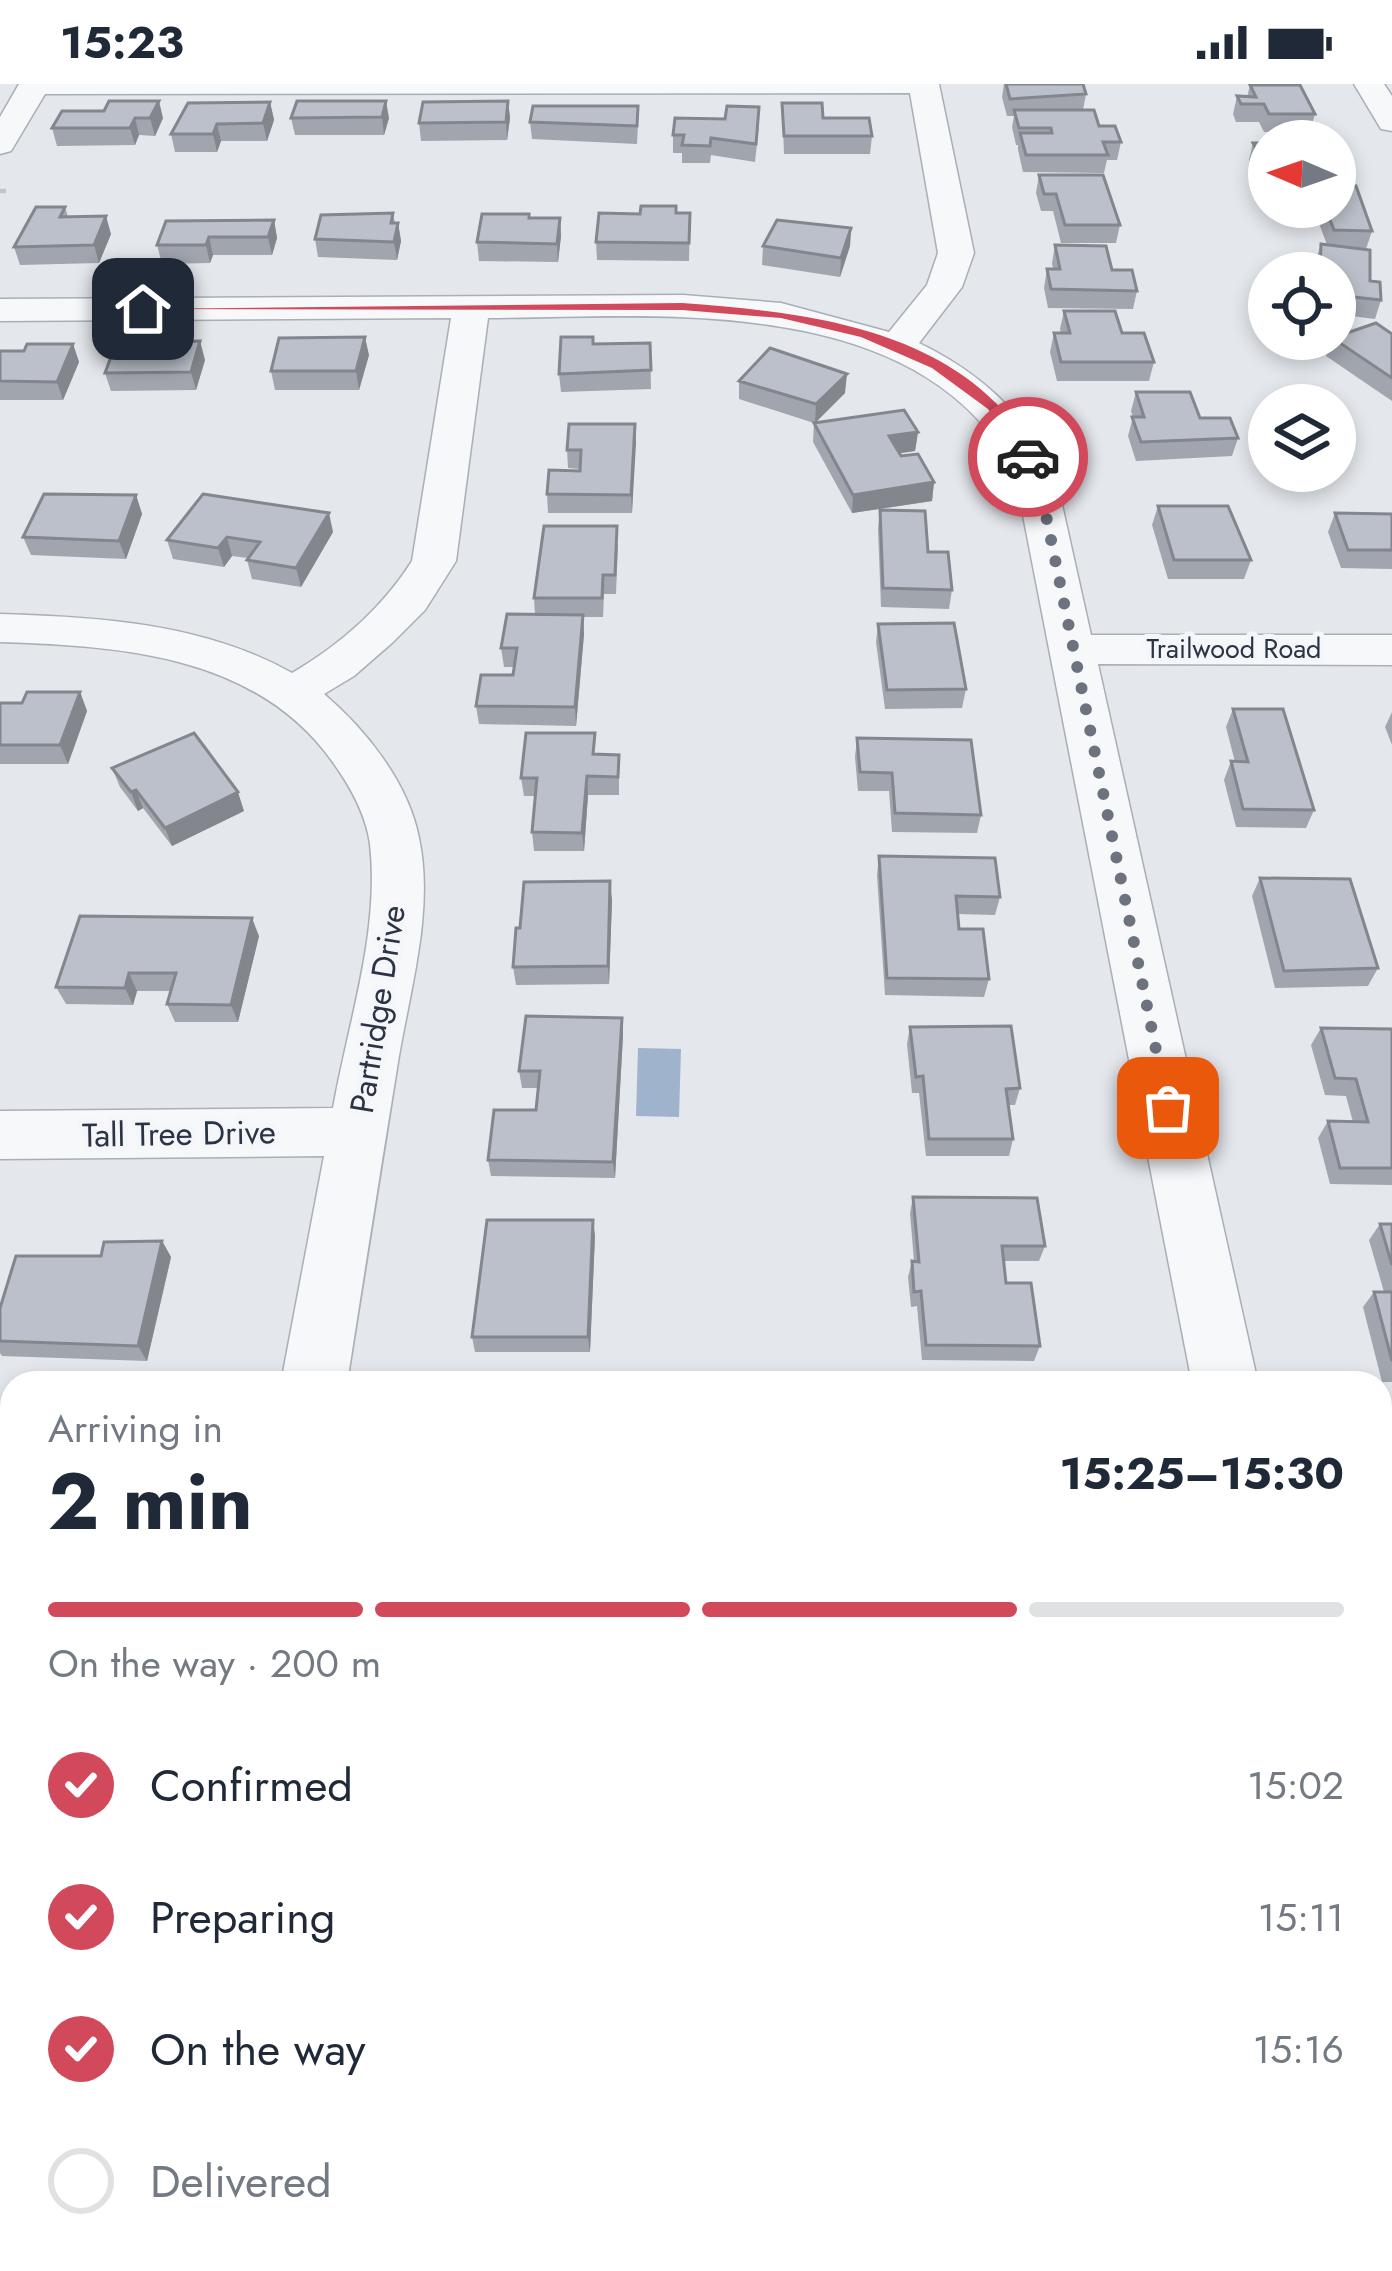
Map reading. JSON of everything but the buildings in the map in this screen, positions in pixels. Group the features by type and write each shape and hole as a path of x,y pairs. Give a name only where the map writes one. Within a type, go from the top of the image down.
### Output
{"street":[{"path":"0,144 34,84 924,84 956,253 944,286 897,346"},
{"path":"1369,84 1392,122"},
{"path":"0,628 87,629 198,649 243,666 290,694 338,665 409,600 434,561 471,307"},
{"path":"0,310 736,309 824,322 897,346 967,384 1017,436 1042,496 1223,1371"},
{"name":"Trailwood Road","path":"1075,649 1392,650"},
{"name":"Partridge Drive","path":"290,694 324,719 353,750 380,797 394,838 394,920 316,1371"},
{"name":"Tall Tree Drive","path":"0,1135 357,1132"}],"path":[{"path":"0,191 8,190"}],"water":[{"path":"638,1048 681,1049 679,1117 636,1116"}],"way so far":[{"path":"1028,457 1042,496 1168,1108"}],"route":[{"path":"143,309 682,306 781,314 865,334 936,365 993,406 1028,457"}]}
